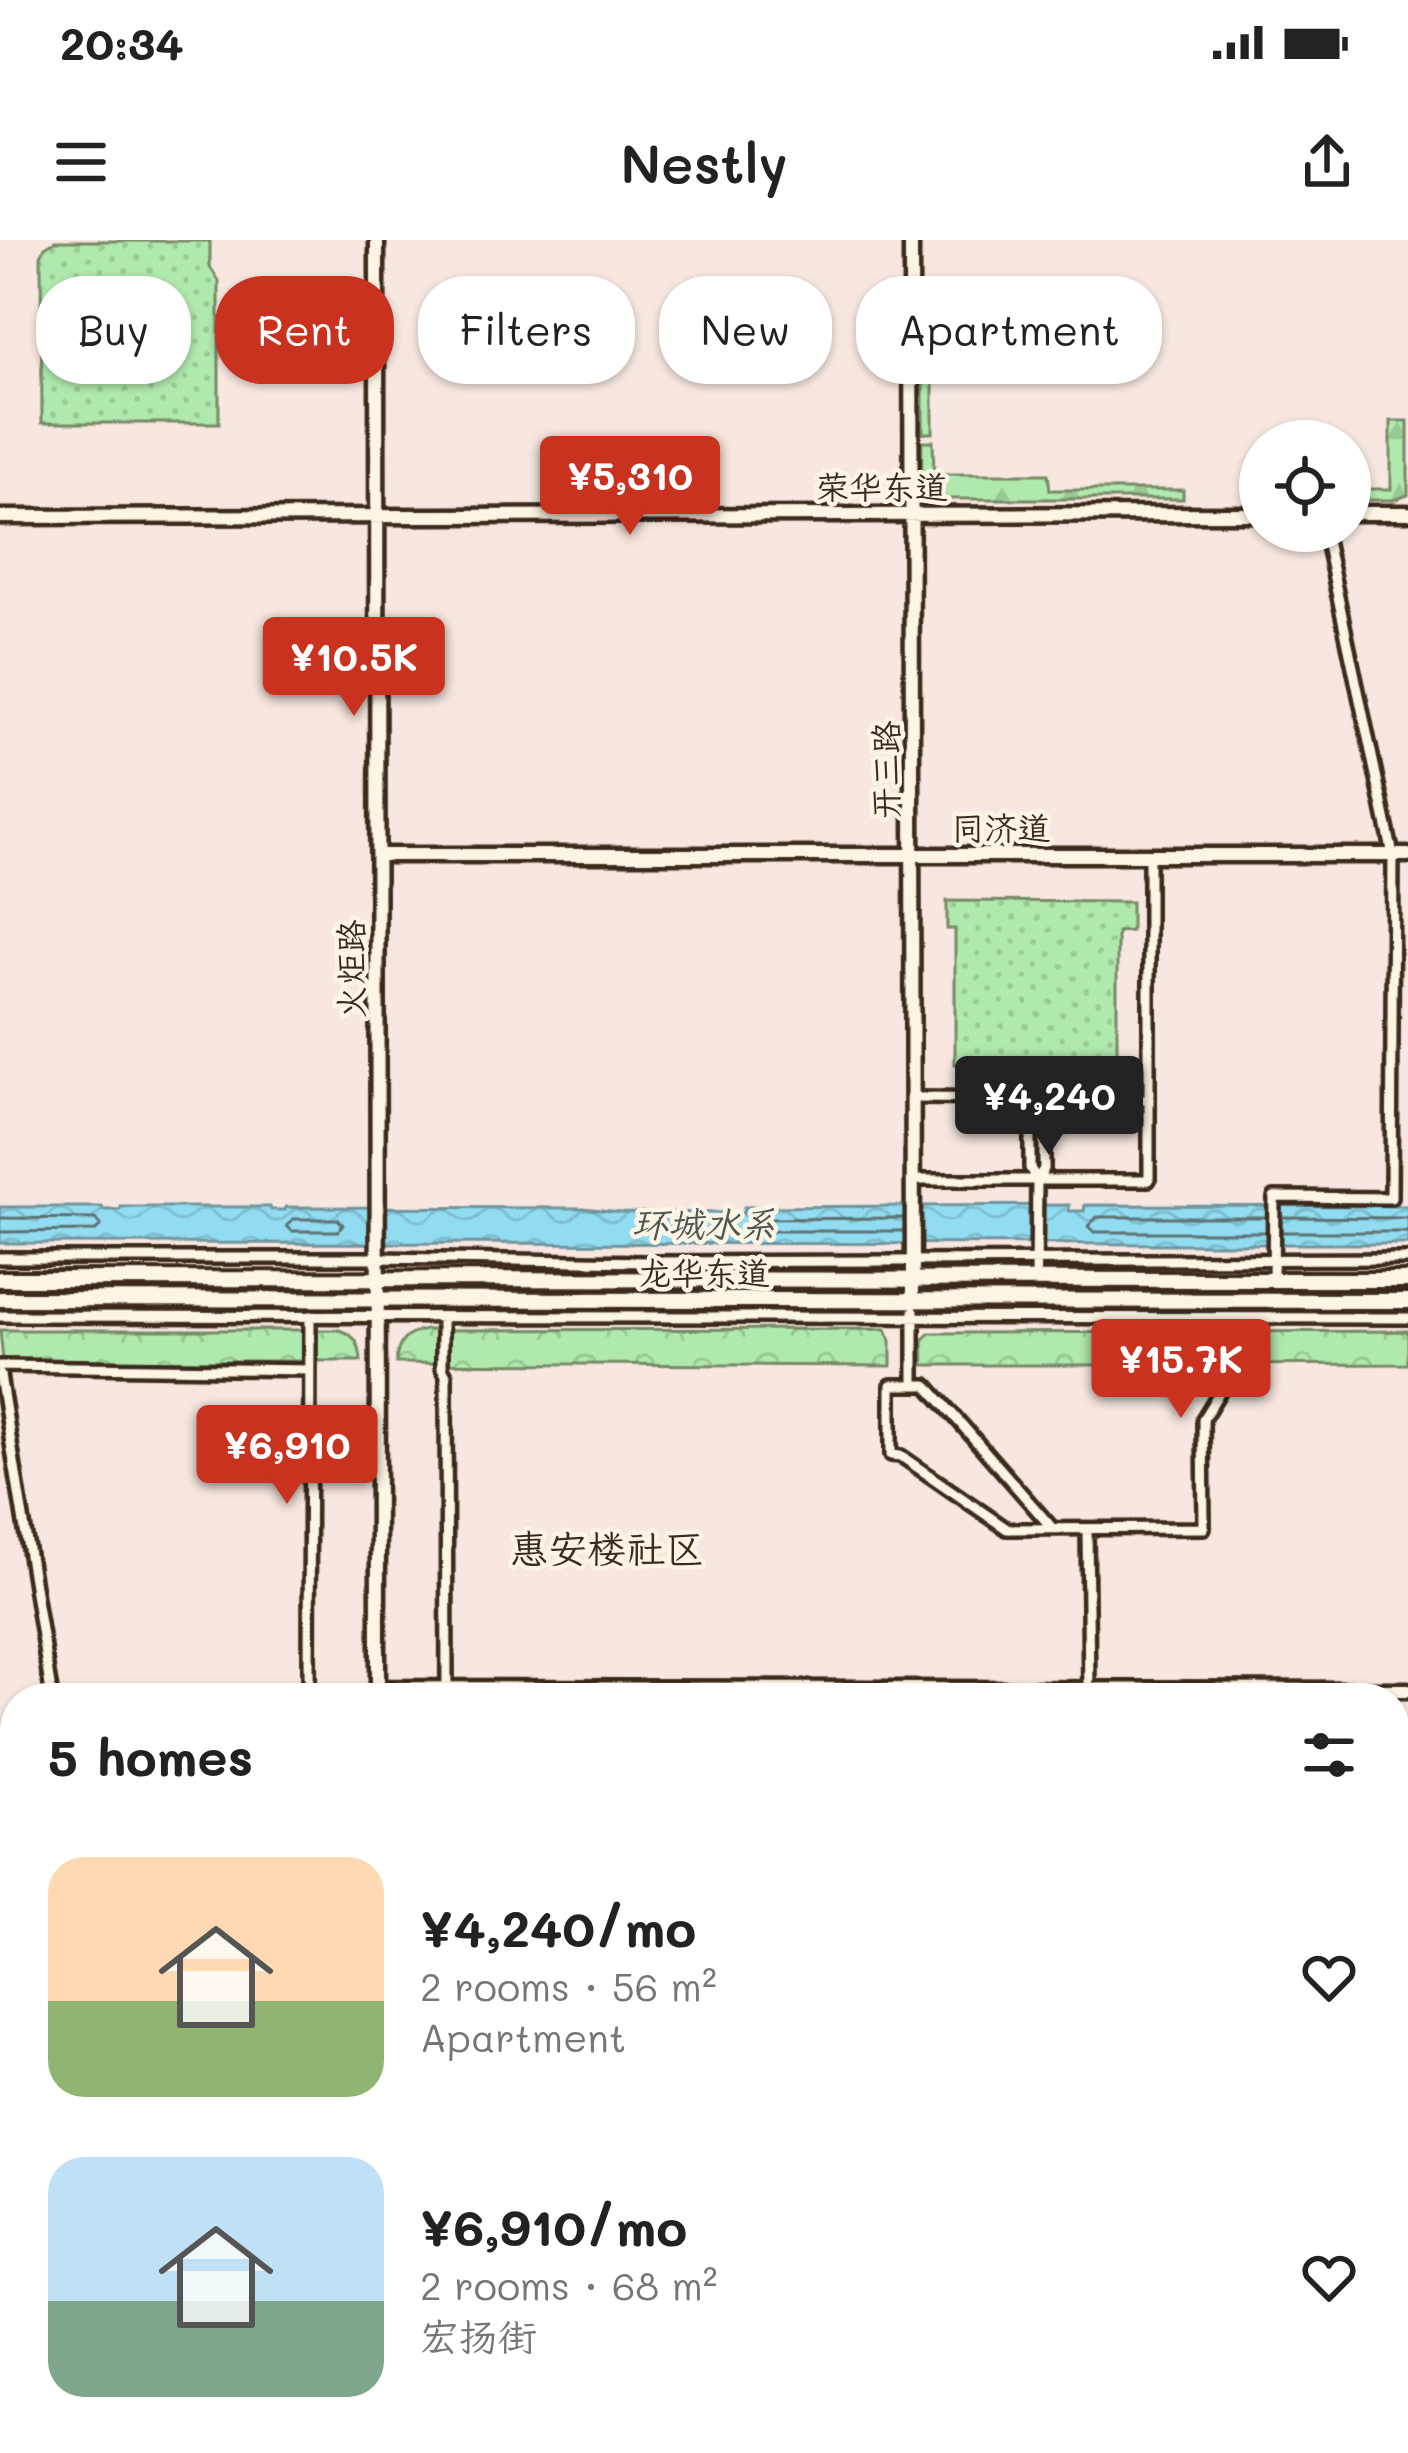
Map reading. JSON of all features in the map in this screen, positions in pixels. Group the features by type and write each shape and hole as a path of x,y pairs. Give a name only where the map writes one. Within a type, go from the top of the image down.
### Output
{"main road":[{"name":"龙华东道","path":"0,1279 1408,1280"},
{"name":"龙华东道","path":"0,1299 377,1309 913,1299 1408,1301"}],"street":[{"name":"火炬路","path":"377,240 378,1683"},
{"name":"开三路","path":"911,240 913,1299"},
{"path":"1371,513 1408,513"},
{"name":"荣华东道","path":"0,517 1239,514"},
{"path":"1273,1281 1274,1197 1391,1198 1401,855 1329,552"},
{"name":"同济道","path":"378,855 1401,855"},
{"path":"914,1180 1037,1186 1149,1180 1149,855"},
{"path":"913,1098 1148,1100"},
{"path":"1030,1099 1030,1168 1037,1186 1036,1280"},
{"path":"1037,1186 1044,1169 1044,1099"},
{"path":"0,1258 377,1251 649,1262 913,1252 1037,1259 1273,1253 1408,1259"},
{"path":"913,1299 914,1385"},
{"path":"0,1316 310,1316 377,1309 442,1316 1408,1318"},
{"path":"309,1683 310,1316"},
{"path":"442,1316 447,1683"},
{"path":"1053,1529 927,1385 891,1385 891,1455 901,1456 1007,1529 1053,1529 1087,1529 1204,1528 1203,1419 1220,1390 1220,1318"},
{"path":"50,1683 0,1371 310,1370"},
{"path":"1087,1529 1089,1683"}],"green space":[{"path":"55,241 210,241 210,267 216,276 219,423 42,423 42,384 191,384 191,276 41,276 45,247"},
{"path":"923,384 933,384 933,433 923,433"},
{"path":"1391,421 1408,421 1408,495 1371,500 1371,489 1391,489"},
{"path":"922,441 933,441 934,474 1048,474 1050,490 1183,490 1183,499 939,499 924,481"},
{"path":"947,901 1131,902 1131,931 1117,932 1117,1064 955,1064 955,929 947,929"},
{"path":"886,1329 891,1366 396,1363 404,1340 426,1330"},
{"path":"0,1330 339,1330 356,1341 361,1361 3,1361"},
{"path":"1408,1331 1408,1364 1221,1365 1221,1340 1229,1332"},
{"path":"1205,1332 1210,1341 1209,1365 924,1365 923,1341 929,1333"}],"water":[{"name":"环城水系","path":"1069,1205 1069,1211 1084,1211 1085,1205 1408,1206 1408,1244 0,1243 0,1207 583,1208 743,1213 744,1207"}],"district":[{"name":"惠安楼社区","path":"607,1549"}]}
